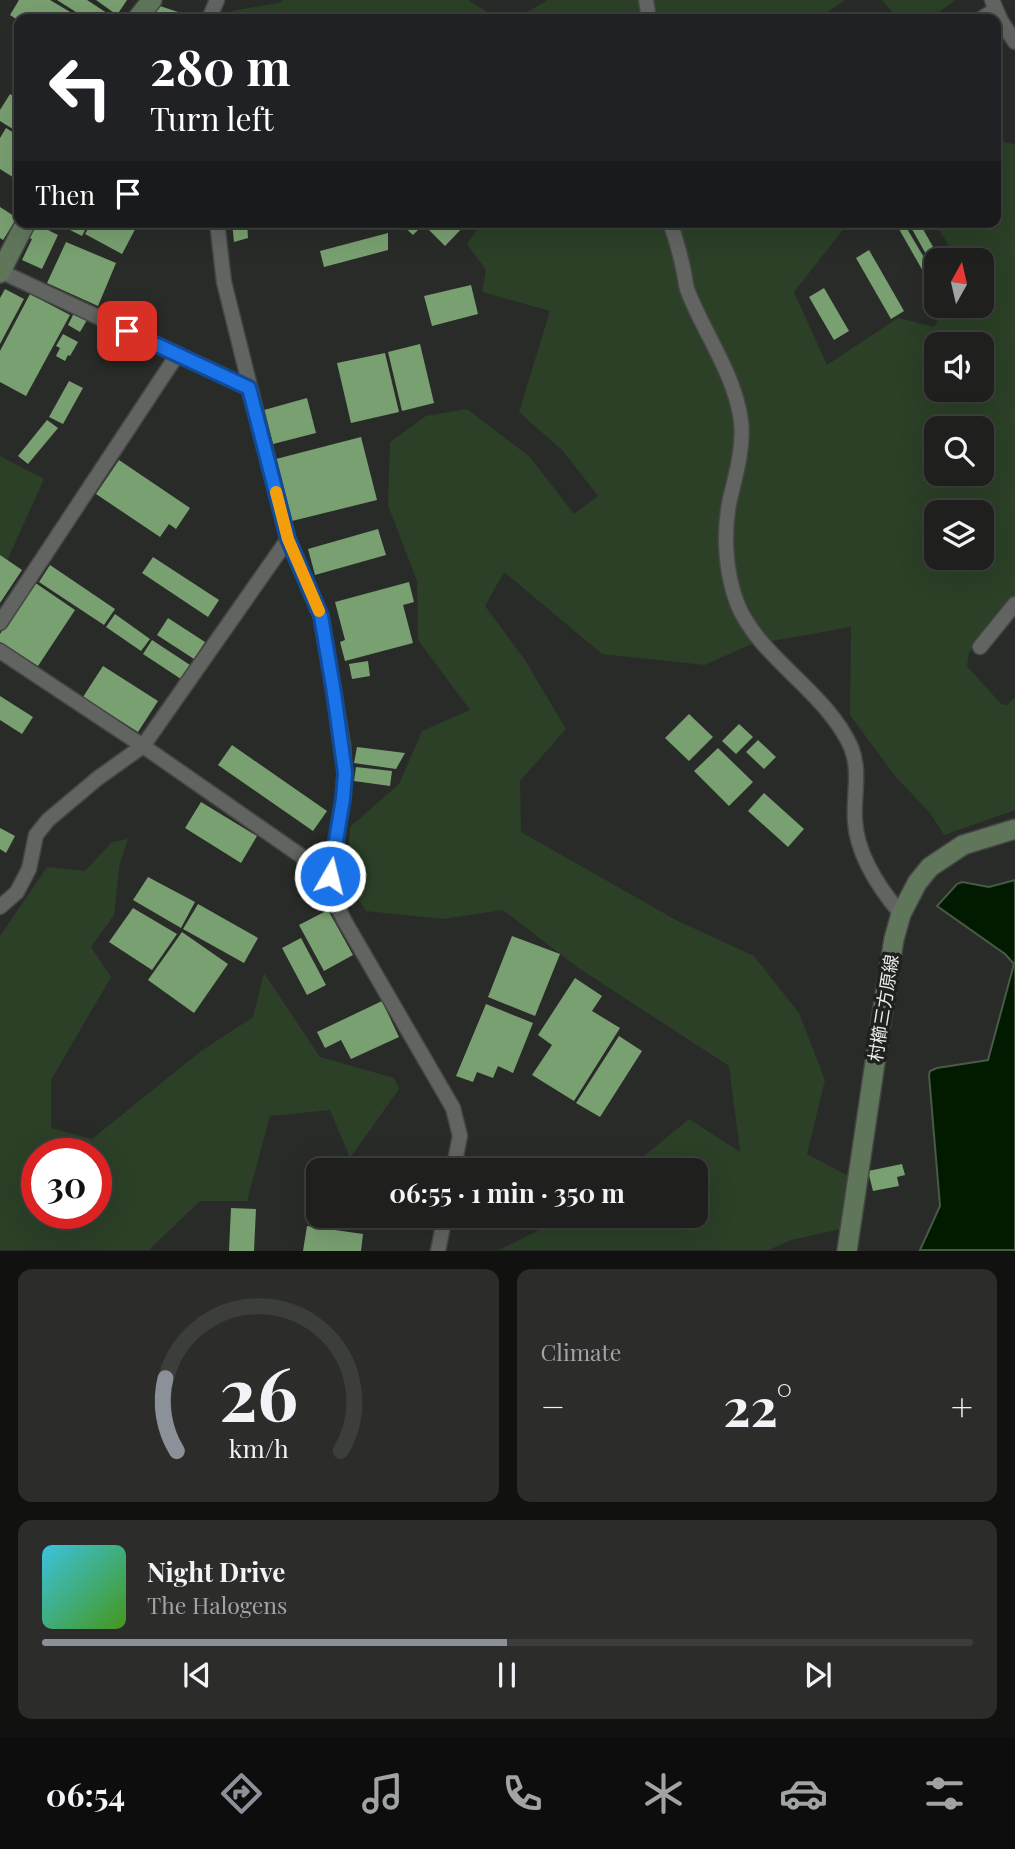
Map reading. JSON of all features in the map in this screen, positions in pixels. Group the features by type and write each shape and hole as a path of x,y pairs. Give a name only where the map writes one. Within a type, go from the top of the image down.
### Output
{"main road":[{"path":"140,14 152,0"},
{"path":"0,272 23,228"},
{"name":"村櫛三方原線","path":"846,1251 894,939 901,914 917,883 930,867 964,845 1015,828"}],"street":[{"path":"1001,17 1015,42"},
{"path":"218,228 225,282 288,539 321,616 343,745 343,799 330,891 344,920 453,1108 460,1136 456,1158"},
{"path":"672,228 688,290 732,387 741,421 742,438 727,518 726,538 729,572 737,603 751,629 817,698 851,748 856,765 855,820 859,841 879,886 901,914"},
{"path":"0,272 249,388"},
{"path":"0,622 177,355"},
{"path":"0,907 17,892 29,869 36,835 48,820 98,778 143,746 288,539"},
{"path":"980,648 1015,604"},
{"path":"0,651 330,876"},
{"path":"438,1251 443,1228"}],"shaded area":[{"path":"284,0 468,0 491,14 234,14 231,11"},
{"path":"548,0 845,0 825,14 524,14"},
{"path":"882,0 955,0 936,14 894,14"},
{"path":"1001,142 1015,144 1015,597 969,653 967,666 1001,704 1007,705 1015,697 1015,810 944,835 930,813 895,776 850,715 851,627 749,645 705,665 602,654 504,572 485,606 525,660 566,729 520,781 521,832 676,920 754,956 799,1013 825,1080 807,1154 850,1177 841,1229 791,1240 769,1250 499,1250 544,1228 708,1228 708,1158 642,1158 689,1119 740,1152 729,1066 577,967 503,910 443,919 366,911 347,882 350,827 399,784 422,731 470,710 418,640 417,581 388,505 390,442 426,416 467,409 530,457 574,514 598,496 563,451 519,412 550,311 482,292 486,270 467,244 479,228 844,228 794,292 827,365 898,318 934,327 939,318 994,318 994,248 949,248 937,228 1001,228"},
{"path":"0,456 44,479 0,576"},
{"path":"128,839 120,863 114,915 91,947 111,977 51,1080 51,1128 88,1138 21,1138 21,1229 112,1229 112,1138 93,1138 201,1051 253,1017 264,973 320,1057 394,1078 399,1089 350,1158 330,1110 270,1116 247,1201 200,1201 149,1250 0,1250 0,936 47,867 85,871 112,842"},
{"path":"1015,880 1015,1250 920,1250 940,1206 930,1071 988,1060 1014,964 1005,954 937,906 962,882 989,887"}],"building":[{"path":"19,0 50,0 74,14 14,14 14,18 10,15"},
{"path":"57,0 87,0 108,14 79,14"},
{"path":"96,0 127,0 116,14"},
{"path":"157,5 184,14 151,14"},
{"path":"10,94 14,97 14,130 0,121 0,110"},
{"path":"6,128 14,133 14,178 0,169 0,138"},
{"path":"0,207 14,216 14,223 3,240 0,238"},
{"path":"34,228 44,228 58,235 42,269 22,260 32,239 29,238"},
{"path":"69,228 86,228 82,236"},
{"path":"88,228 136,228 122,254 85,234"},
{"path":"233,228 247,228 248,238 234,242"},
{"path":"405,228 420,228 413,235"},
{"path":"427,228 462,228 445,246"},
{"path":"898,228 907,228 924,257 924,273"},
{"path":"911,228 922,228 934,248 924,248 924,251"},
{"path":"388,233 388,250 324,267 320,251"},
{"path":"66,242 116,263 98,306 47,283"},
{"path":"869,250 904,311 891,319 856,258"},
{"path":"471,285 478,314 432,326 424,296"},
{"path":"824,288 849,331 834,340 809,297"},
{"path":"5,289 24,299 0,344 0,298"},
{"path":"30,294 70,315 26,396 0,382 0,351"},
{"path":"74,313 87,320 80,332 68,325"},
{"path":"63,334 78,342 65,361 56,356 60,348 56,346"},
{"path":"420,344 434,403 402,411 388,352"},
{"path":"385,353 399,412 351,423 337,363"},
{"path":"69,381 83,388 63,424 49,417"},
{"path":"307,398 316,433 273,444 264,410"},
{"path":"47,420 58,428 28,464 18,456"},
{"path":"361,437 377,500 292,521 276,459"},
{"path":"119,460 190,508 176,529 169,524 160,537 96,494"},
{"path":"378,529 386,555 315,575 308,549"},
{"path":"0,555 22,570 0,603"},
{"path":"153,557 219,600 208,617 142,573"},
{"path":"50,565 115,609 104,625 39,582"},
{"path":"34,582 75,610 38,666 0,642 0,634"},
{"path":"409,582 414,602 403,605 413,643 345,661 340,642 345,640 335,602"},
{"path":"115,614 150,639 141,651 106,627"},
{"path":"168,618 205,642 194,659 157,635"},
{"path":"152,640 190,665 181,679 143,654"},
{"path":"368,661 370,676 352,679 349,664"},
{"path":"103,666 158,701 138,732 83,697"},
{"path":"0,696 33,717 22,734 0,720"},
{"path":"689,714 713,737 689,761 665,738"},
{"path":"739,724 753,737 736,754 722,741"},
{"path":"758,740 776,757 764,769 746,752"},
{"path":"232,745 327,811 313,831 218,765"},
{"path":"357,747 405,753 396,769 354,763"},
{"path":"718,748 753,782 729,806 694,771"},
{"path":"356,767 392,771 390,786 354,781"},
{"path":"764,793 804,829 788,847 748,811"},
{"path":"201,802 257,836 241,863 185,828"},
{"path":"0,828 15,836 6,853 0,849"},
{"path":"148,877 195,902 181,928 133,900"},
{"path":"198,904 258,938 244,963 183,929"},
{"path":"133,908 177,934 152,970 109,942"},
{"path":"328,910 353,955 324,971 299,925"},
{"path":"182,932 228,964 194,1013 148,980"},
{"path":"512,936 560,954 535,1016 488,997"},
{"path":"301,938 326,985 307,995 282,948"},
{"path":"575,978 602,996 592,1011 620,1028 574,1101 532,1075 552,1045 538,1035"},
{"path":"382,1001 399,1037 351,1059 341,1040 325,1048 317,1032"},
{"path":"486,1004 533,1023 513,1073 498,1066 493,1078 477,1072 473,1082 456,1076"},
{"path":"619,1036 642,1051 600,1117 576,1103"},
{"path":"902,1164 905,1175 897,1177 899,1186 873,1191 868,1171"},
{"path":"231,1208 256,1209 254,1251 229,1251"},
{"path":"307,1228 363,1234 361,1251 303,1251"}],"slow traffic":[{"path":"276,492 288,539 319,611"}],"route":[{"path":"127,331 249,388 288,539 321,616 343,745 343,799 330,862 330,876"}]}
